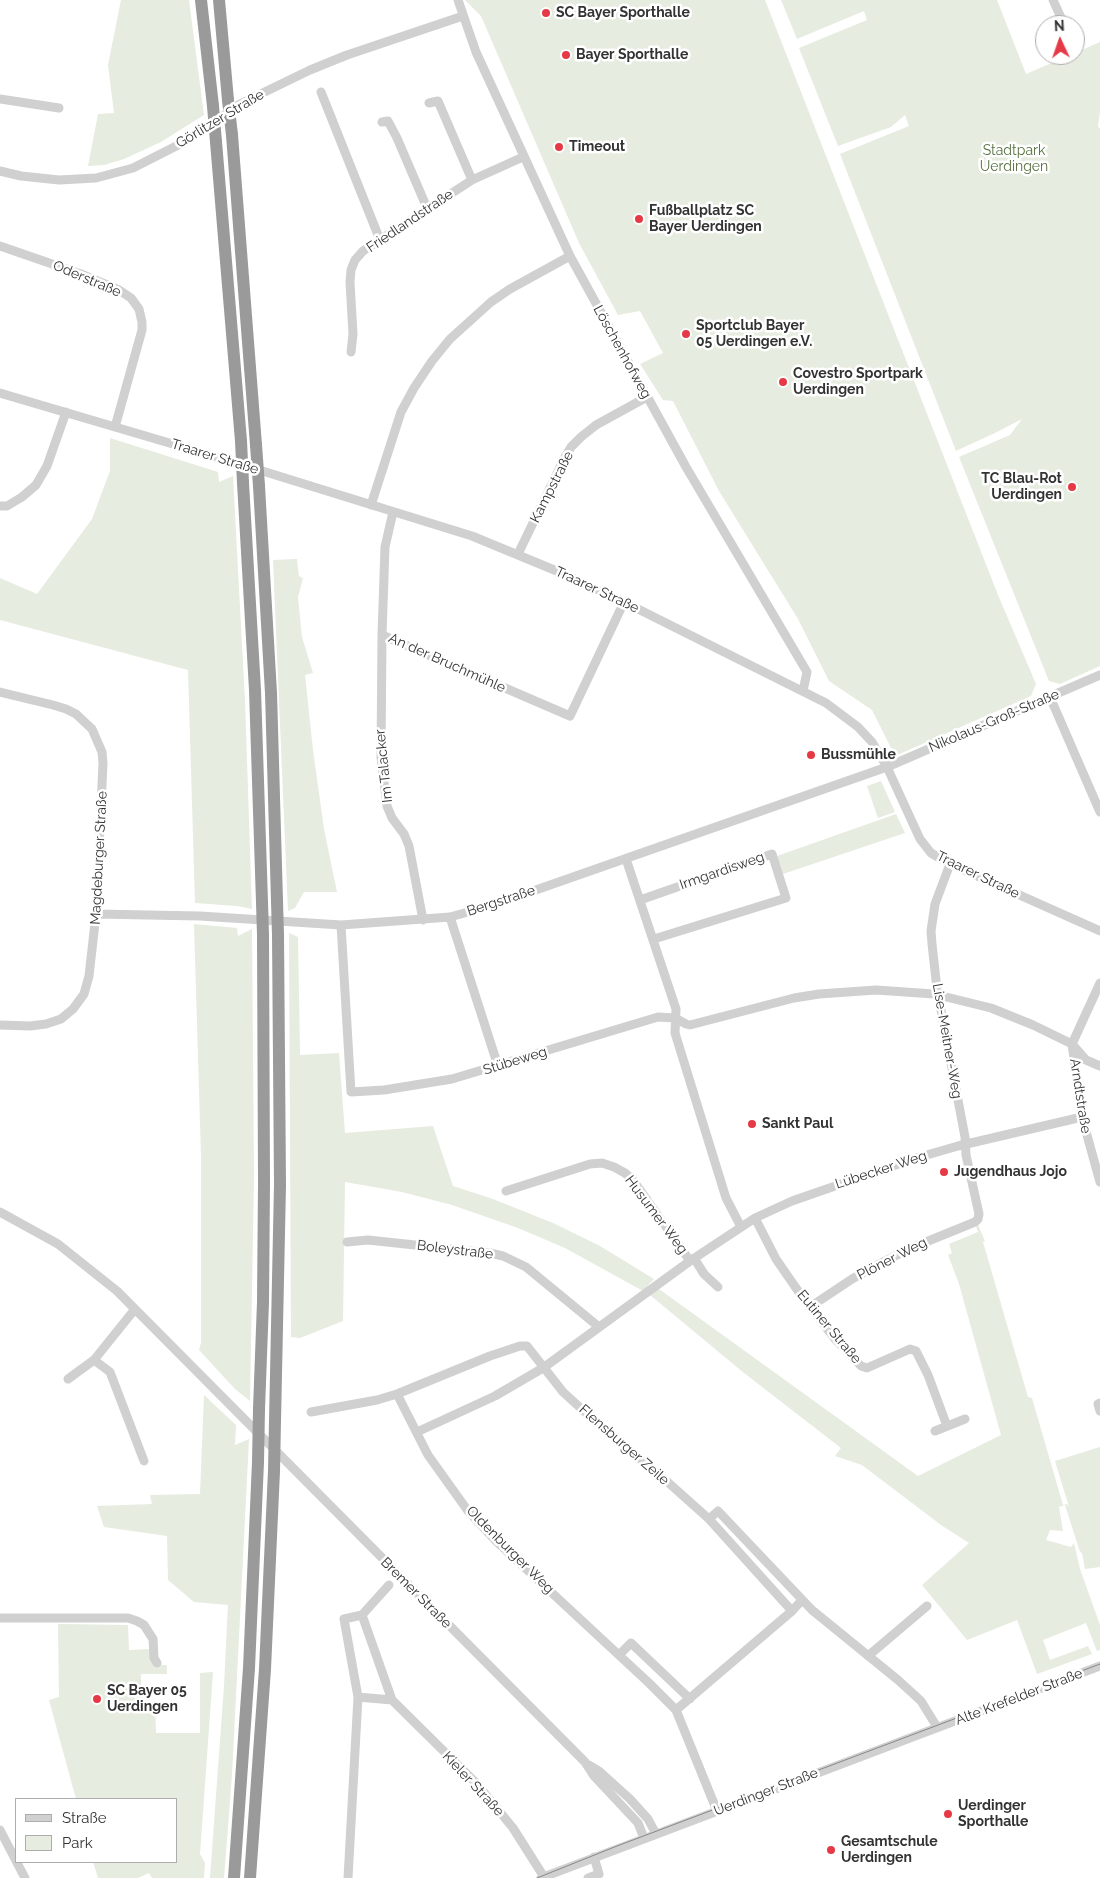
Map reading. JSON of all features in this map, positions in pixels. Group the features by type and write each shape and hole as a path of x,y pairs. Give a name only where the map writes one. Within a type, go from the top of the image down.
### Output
{"highway":[{"path":"201,0 213,106 241,441 255,690 263,935 263,1302 249,1668 234,1878"},
{"path":"219,0 232,135 259,486 271,693 278,935 280,1186 274,1471 264,1668 250,1878"}],"street":[{"name":"Löschenhofweg","path":"458,0 476,52 570,256 646,398 807,672 802,691"},
{"path":"1054,0 1060,15"},
{"name":"Görlitzer Straße","path":"0,171 21,176 58,180 96,178 133,168 190,139 240,104 310,70 347,55 463,16"},
{"path":"321,92 380,240"},
{"path":"0,99 59,108"},
{"path":"429,103 438,101 472,180"},
{"path":"382,122 388,121 397,138 427,208"},
{"name":"Friedlandstraße","path":"351,352 353,334 350,282 351,270 355,260 363,251 472,180 523,157"},
{"name":"Oderstraße","path":"0,246 81,274 120,290 131,298 139,310 142,330 115,427"},
{"path":"371,505 401,412 432,361 450,339 491,302 510,289 570,256"},
{"name":"Traarer Straße","path":"0,393 472,536 518,554 624,602 826,703 858,727 872,742 887,767 920,839 931,853 950,864 1100,931"},
{"name":"Kampstraße","path":"518,554 571,447 581,436 596,426 646,398"},
{"path":"0,506 7,506 22,497 36,484 46,466 66,412"},
{"name":"An der Bruchmühle","path":"392,512 385,547 382,635 570,716 624,602"},
{"name":"Im Talacker","path":"382,635 381,757 387,806 409,846 423,920"},
{"name":"Nikolaus-Groß-Straße","path":"887,767 1100,675"},
{"name":"Magdeburger Straße","path":"0,692 66,709 84,720 98,740 103,763 96,914 89,976 84,994 73,1009 61,1019 46,1024 30,1026 0,1025"},
{"path":"1050,697 1100,812"},
{"name":"Bergstraße","path":"96,914 200,916 341,925 450,917 493,905 887,767"},
{"name":"Irmgardisweg","path":"640,900 772,854 786,898 654,939"},
{"path":"626,859 676,1009 675,1033 723,1189 741,1227"},
{"name":"Lise-Meitner-Weg","path":"950,864 935,904 931,931 933,959 979,1214 978,1219"},
{"path":"450,917 498,1066"},
{"name":"Stübeweg","path":"341,925 351,1092 384,1090 452,1079 658,1017 675,1018 690,1025 794,998 819,994 876,990 939,995 991,1008 1033,1025 1072,1044 1086,1060 1100,1066"},
{"name":"Arndtstraße","path":"1100,983 1072,1044 1082,1117 1097,1161 1100,1182"},
{"name":"Lübecker Weg","path":"416,1432 495,1396 543,1368 692,1259 755,1218 792,1201 845,1181 913,1159 965,1144 1082,1117"},
{"name":"Husumer Weg","path":"506,1192 590,1164 602,1163 614,1167 633,1180 692,1259"},
{"name":"Bremer Straße","path":"0,1212 58,1244 111,1286 585,1762 599,1771 630,1799 648,1819 656,1834"},
{"name":"Eutiner Straße","path":"755,1218 776,1259 810,1307 860,1366 867,1368 910,1349 916,1351 928,1375 948,1426"},
{"name":"Plöner Weg","path":"810,1307 852,1279 886,1260 978,1219"},
{"name":"Boleystraße","path":"347,1242 368,1240 502,1256 526,1267 600,1327"},
{"path":"692,1259 718,1287"},
{"path":"68,1379 94,1360 135,1309"},
{"path":"311,1412 377,1400 397,1394 490,1356 520,1346 530,1348 543,1368"},
{"path":"94,1360 110,1372 144,1462"},
{"name":"Flensburger Zeile","path":"543,1368 563,1392 709,1519 792,1612"},
{"path":"397,1394 416,1432"},
{"path":"1100,1403 1098,1404 1100,1411"},
{"path":"935,1431 965,1419"},
{"name":"Oldenburger Weg","path":"416,1432 428,1455 468,1511 496,1541 676,1710 717,1811"},
{"path":"709,1519 718,1511 802,1600 921,1701 937,1727"},
{"path":"348,1878 358,1697 344,1619 362,1614 389,1585"},
{"path":"676,1710 792,1612 802,1600"},
{"path":"868,1656 927,1606"},
{"name":"Kieler Straße","path":"362,1614 392,1700 477,1784 513,1828 542,1877"},
{"path":"0,1618 128,1618 144,1625 153,1639 154,1658 157,1663"},
{"path":"618,1655 631,1643 690,1699"},
{"name":"Alte Krefelder Straße","path":"937,1727 1100,1666"},
{"path":"358,1697 392,1700"},
{"name":"Uerdinger Straße","path":"542,1877 937,1727"},
{"name":"Bremer Straße","path":"585,1762 594,1776 638,1823 644,1838"},
{"path":"0,1830 15,1859"},
{"path":"588,1878 599,1874 594,1857"},
{"path":"17,1863 25,1878"}],"green space":[{"path":"121,0 189,0 204,115 161,142 124,159 104,165 88,166 98,114 114,113 108,65"},
{"name":"Covestro Sportpark Uerdingen","path":"465,0 765,0 998,595 1036,684 1031,696 895,756 872,710 829,681 798,619 719,491 673,401 663,400 640,364 663,353 640,311 618,315 579,243 481,16"},
{"name":"Stadtpark Uerdingen","path":"781,0 997,0 1026,74 1047,65 1085,65 1085,49 1100,42 1100,111 1098,127 1100,128 1100,666 1060,684 1049,681 959,457 1010,435 1022,419 956,451 840,154 909,126 905,115 891,127 838,146 799,48 867,20 864,11 797,39"},
{"path":"110,438 218,472 219,482 233,476 245,701 252,909 195,903 188,670 0,620 0,578 37,594 92,519 110,471"},
{"path":"297,559 299,576 303,578 298,597 302,637 313,673 305,675 313,750 324,829 337,892 304,892 295,908 288,911 273,560"},
{"path":"881,781 895,812 878,818 867,786"},
{"path":"896,814 905,833 783,874 777,856"},
{"path":"194,924 237,928 238,936 252,929 254,1177 250,1401 235,1389 199,1350 201,1343 201,1156"},
{"path":"289,933 298,937 300,1055 339,1053 345,1133 433,1126 453,1186 493,1199 553,1223 600,1246 654,1279 643,1291 565,1248 518,1228 452,1205 402,1192 345,1182 343,1321 300,1338 291,1337"},
{"path":"978,1225 985,1241 983,1242 1028,1397 1032,1398 1063,1505 1067,1504 1069,1507 1055,1461 1100,1447 1100,1567 1085,1569 1082,1553 1080,1552 1065,1505 1059,1507 1063,1531 1050,1530 1046,1540 1071,1547 1074,1543 1080,1569 1100,1625 1100,1650 1097,1651 1086,1623 1043,1640 1050,1660 1088,1646 1092,1654 1037,1674 1017,1620 967,1640 922,1585 969,1543 941,1525 862,1465 835,1456 841,1448 744,1373 650,1295 659,1289 918,1476 1001,1435 959,1284 948,1255 952,1253 949,1244 978,1232 976,1226"},
{"path":"204,1395 236,1425 235,1445 249,1439 232,1775 224,1878 210,1878 228,1605 194,1602 168,1580 167,1536 104,1527 97,1506 152,1504 150,1495 200,1494"},
{"name":"SC Bayer 05 Uerdingen","path":"58,1624 128,1625 129,1650 150,1649 161,1665 167,1665 167,1674 141,1674 141,1706 155,1707 156,1733 200,1733 200,1673 213,1672 200,1854 205,1863 204,1878 152,1878 149,1873 138,1878 98,1878 93,1863 178,1863 178,1798 76,1798 49,1700 59,1697"}],"tram line":[{"path":"537,1878 1100,1664"}],"place":[{"name":"SC Bayer Sporthalle","path":"546,13"},
{"name":"Bayer Sporthalle","path":"566,55"},
{"name":"Timeout","path":"559,147"},
{"name":"Fußballplatz SC Bayer Uerdingen","path":"639,219"},
{"name":"Sportclub Bayer 05 Uerdingen e.V.","path":"686,334"},
{"name":"Covestro Sportpark Uerdingen","path":"783,382"},
{"name":"TC Blau-Rot Uerdingen","path":"1072,487"},
{"name":"Bussmühle","path":"811,755"},
{"name":"Sankt Paul","path":"752,1124"},
{"name":"Jugendhaus Jojo","path":"944,1172"},
{"name":"SC Bayer 05 Uerdingen","path":"97,1699"},
{"name":"Uerdinger Sporthalle","path":"948,1814"},
{"name":"Gesamtschule Uerdingen","path":"831,1850"}]}
